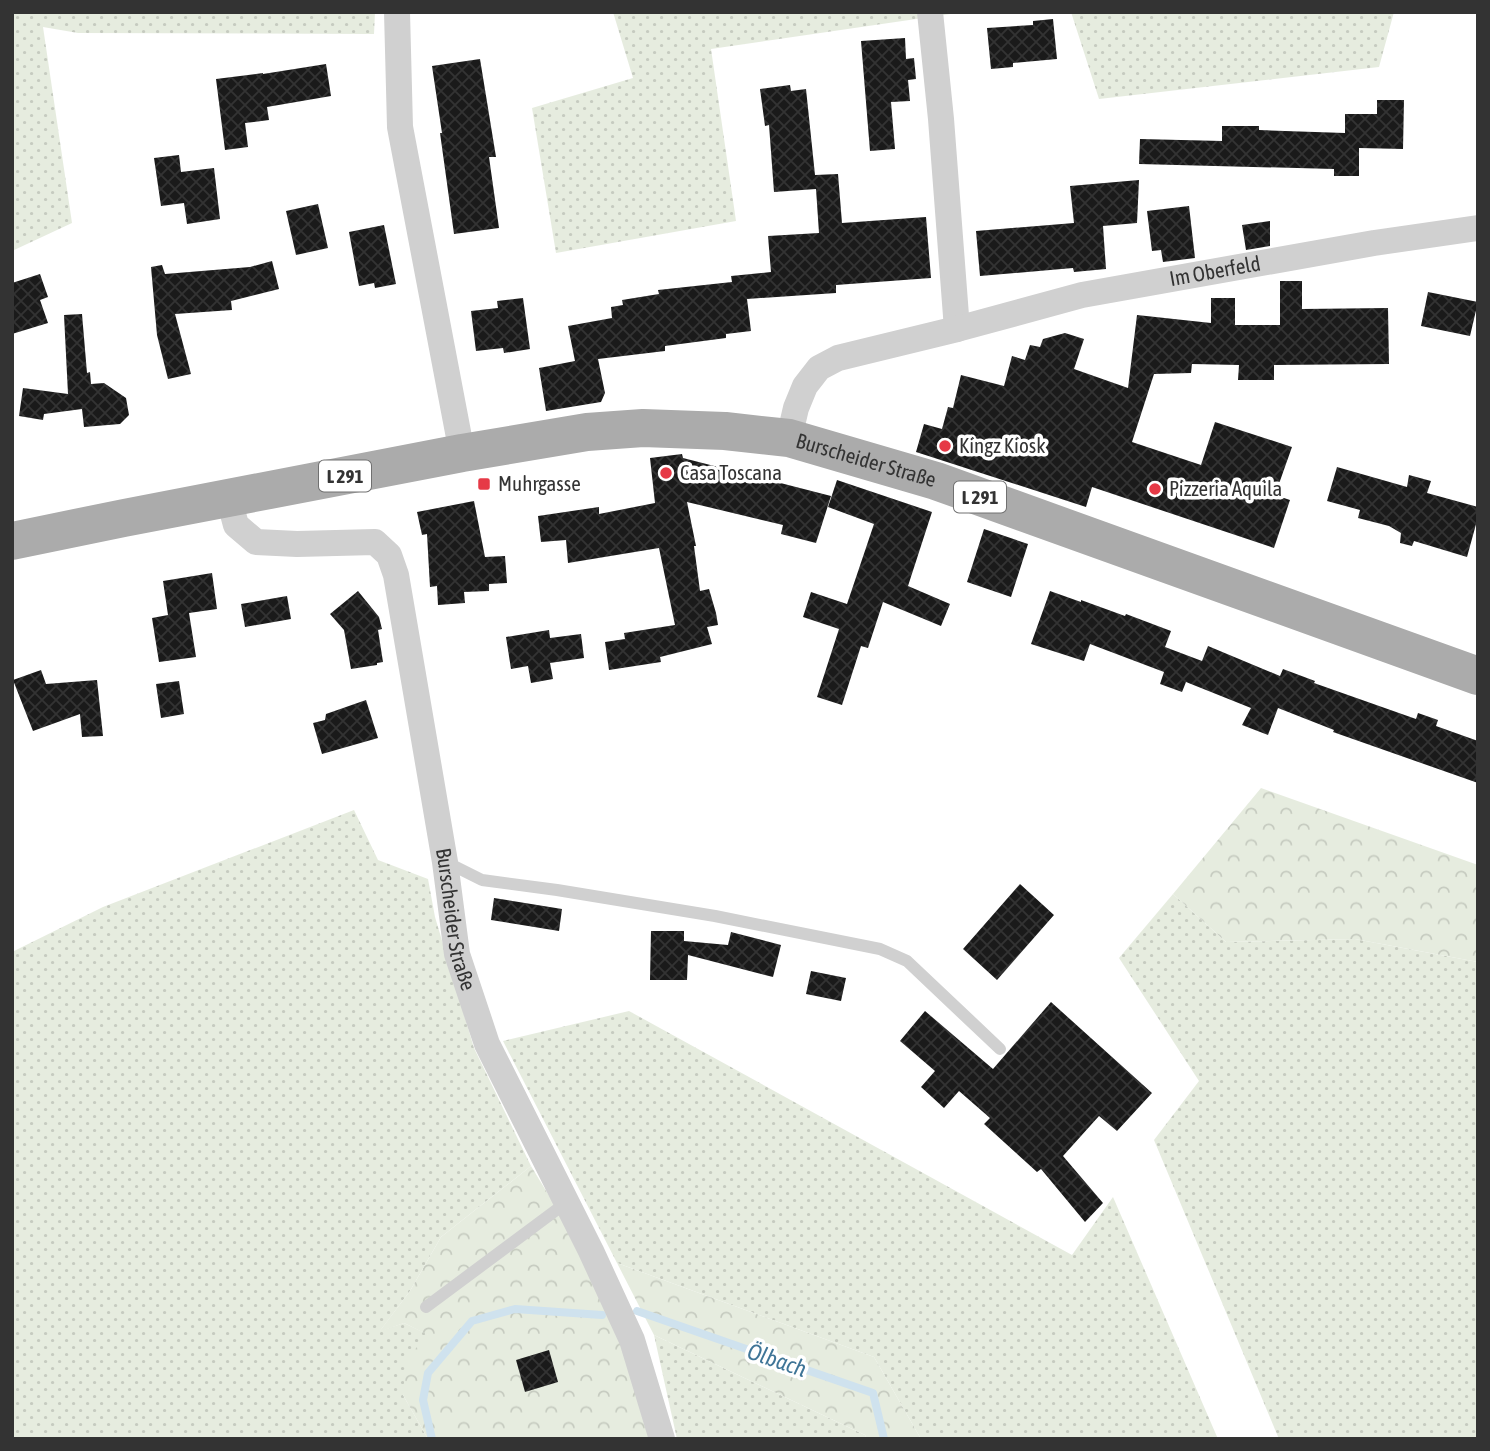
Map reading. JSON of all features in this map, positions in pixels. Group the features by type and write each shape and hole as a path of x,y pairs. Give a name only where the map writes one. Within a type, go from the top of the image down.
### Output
{"main road":[{"name":"Burscheider Straße","path":"12,541 462,453 587,432 643,428 724,431 789,438 936,481 1478,676"}],"street":[{"path":"397,12 400,127 462,453"},
{"path":"930,12 957,329"},
{"name":"Im Oberfeld","path":"789,438 796,408 805,386 819,368 838,358 1082,295 1374,243 1478,229"},
{"name":"Burscheider Straße","path":"229,499 236,525 256,542 374,542 390,555 396,575 445,862 457,954 487,1044 567,1202 632,1340 662,1439"}],"lane":[{"path":"445,862 482,880 715,916 880,949 907,961 1000,1049"},
{"path":"426,1307 567,1202"}],"green space":[{"path":"12,12 375,12 374,34 78,33 43,27 72,223 12,251"},
{"path":"613,12 964,12 711,49 736,221 556,253 532,108 633,78"},
{"path":"1071,12 1394,12 1379,67 1099,99"},
{"path":"1261,788 1478,865 1478,962 1355,939 1226,942 1173,894"},
{"path":"354,810 378,860 428,879 435,917 474,1048 531,1166 441,1237 410,1291 380,1331 404,1323 429,1335 403,1395 428,1439 12,1439 12,952 103,907"},
{"path":"1173,894 1226,942 1355,939 1478,962 1478,1439 1279,1439 1154,1140 1199,1081 1119,958"},
{"path":"629,1011 1072,1255 1113,1197 1218,1439 921,1439 874,1357 617,1263 503,1041"},
{"path":"531,1166 619,1311 657,1439 428,1439 403,1395 406,1359 428,1335 404,1323 379,1332 410,1291 441,1237"},
{"path":"617,1263 874,1357 921,1439 867,1439 865,1435 654,1335"},
{"path":"654,1335 865,1435 867,1439 677,1439"}],"building":[{"path":"1053,19 1057,59 1013,63 1013,67 991,69 987,28 1033,25 1033,21"},
{"path":"905,38 906,59 914,58 916,79 908,80 910,101 891,102 895,149 870,151 861,41"},
{"path":"480,59 496,157 489,157 499,228 454,234 432,66"},
{"path":"326,64 331,96 267,107 269,120 245,123 248,147 225,150 216,79"},
{"path":"790,85 791,91 806,89 815,175 838,174 842,223 926,217 931,278 836,285 836,293 747,299 751,331 726,334 726,338 665,346 665,351 598,359 605,393 601,402 546,411 539,368 575,361 568,326 612,318 611,307 623,305 622,300 659,294 658,290 732,282 731,276 771,272 768,236 819,233 816,189 774,192 769,125 765,126 760,89"},
{"path":"1377,100 1404,100 1403,149 1359,148 1359,176 1334,176 1334,169 1139,164 1140,139 1222,141 1222,126 1259,126 1259,130 1345,133 1345,114 1377,114"},
{"path":"179,155 181,172 214,168 220,219 187,224 184,203 161,206 154,158"},
{"path":"1139,180 1137,223 1103,226 1106,269 1074,272 1073,268 980,276 976,231 1074,223 1070,186"},
{"path":"318,204 328,248 296,255 286,211"},
{"path":"1189,206 1195,258 1163,262 1161,250 1152,251 1147,211"},
{"path":"1270,221 1270,246 1246,250 1242,225"},
{"path":"384,225 396,284 375,288 374,283 359,286 349,232"},
{"path":"272,261 279,289 231,301 232,310 175,314 191,374 168,379 157,335 151,267 162,265 165,274 250,267"},
{"path":"40,274 48,297 40,300 48,323 12,334 12,283"},
{"path":"1280,281 1302,281 1302,309 1388,308 1389,364 1274,365 1274,380 1238,380 1239,365 1192,364 1191,373 1154,374 1132,442 1201,465 1215,422 1292,447 1275,495 1290,500 1274,548 1092,487 1086,507 916,452 924,424 942,429 948,407 953,408 961,375 1004,386 1012,356 1025,360 1030,345 1040,347 1043,339 1065,333 1084,339 1074,369 1128,388 1137,315 1211,323 1211,298 1235,298 1235,325 1280,325"},
{"path":"1428,292 1478,302 1470,336 1421,326"},
{"path":"523,298 530,349 504,353 503,348 476,351 471,311 498,308 497,301"},
{"path":"82,314 87,373 90,372 91,384 104,383 126,398 129,415 120,424 84,427 82,409 44,414 43,420 19,416 23,388 68,394 64,315"},
{"path":"682,454 683,458 831,496 816,543 781,534 783,525 687,502 696,546 700,591 709,589 716,613 718,625 707,627 712,644 660,657 661,662 609,670 605,642 625,639 624,633 675,625 659,548 568,563 566,540 541,542 538,516 599,507 599,514 655,503 650,458"},
{"path":"1337,467 1407,487 1409,475 1431,481 1427,493 1478,507 1478,517 1467,557 1414,541 1412,546 1400,543 1401,533 1389,526 1358,518 1360,510 1327,501"},
{"path":"837,480 932,512 908,586 950,604 941,626 883,602 868,648 861,646 842,705 817,697 839,629 803,617 811,592 847,604 874,524 828,507"},
{"path":"474,501 485,557 505,556 507,583 489,584 489,591 464,592 465,603 438,605 437,586 430,587 427,534 422,535 417,512"},
{"path":"984,529 1028,544 1011,597 967,582"},
{"path":"212,573 217,609 189,613 196,657 159,662 152,618 168,615 163,581"},
{"path":"358,591 379,617 382,629 378,630 383,662 351,669 344,630 330,614"},
{"path":"1050,591 1171,631 1165,647 1202,661 1208,646 1280,676 1283,669 1315,681 1314,683 1416,719 1418,713 1438,720 1436,726 1478,741 1478,783 1333,732 1334,730 1278,708 1268,735 1242,725 1251,708 1186,682 1182,692 1160,684 1164,672 1090,644 1084,661 1031,644"},
{"path":"287,596 291,619 245,627 241,604"},
{"path":"549,630 550,638 581,634 584,658 550,663 553,679 531,683 528,666 511,669 506,637"},
{"path":"41,670 46,684 97,680 103,736 82,737 80,714 33,731 13,680"},
{"path":"179,681 184,714 161,718 156,684"},
{"path":"366,700 378,738 322,754 313,723 325,720 326,714"},
{"path":"1020,884 1054,915 997,980 963,949"},
{"path":"494,898 562,909 559,931 491,920"},
{"path":"651,931 684,931 684,941 728,945 731,932 781,945 773,977 688,955 687,980 650,980"},
{"path":"811,971 846,978 841,1001 806,994"},
{"path":"1051,1002 1152,1093 1117,1131 1099,1116 1063,1156 1103,1203 1085,1222 1041,1169 1037,1172 984,1124 990,1118 959,1091 944,1108 921,1087 935,1071 900,1041 925,1011 993,1069"},
{"path":"549,1350 558,1382 525,1392 516,1360"}],"waterway":[{"name":"Ölbach","path":"432,1439 423,1400 428,1373 472,1321 515,1309 602,1315"},
{"name":"Ölbach","path":"637,1311 873,1393 884,1439"}],"place":[{"name":"Kingz Kiosk","path":"945,446"},
{"name":"Casa Toscana","path":"666,473"},
{"name":"Muhrgasse","path":"484,484"},
{"name":"Pizzeria Aquila","path":"1155,489"}]}
